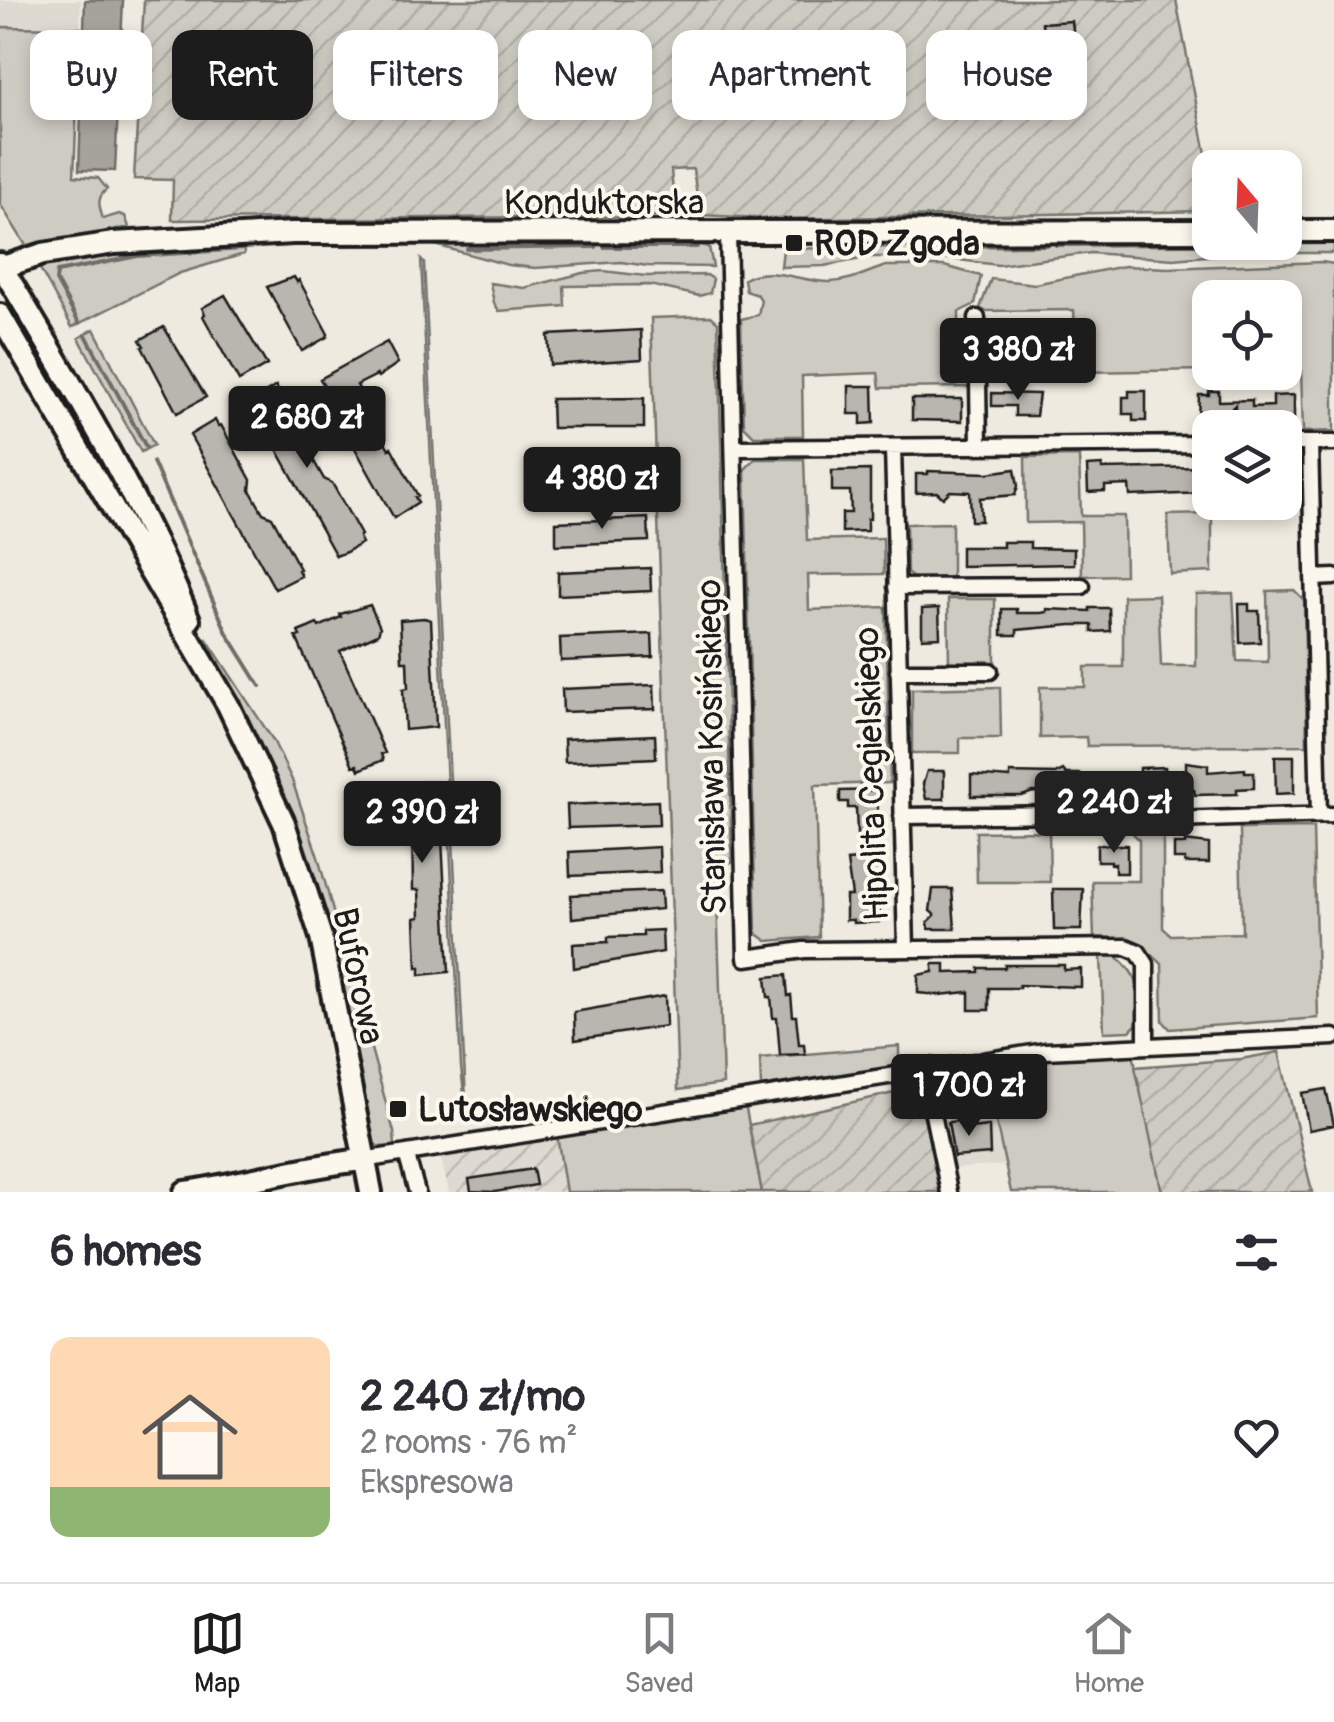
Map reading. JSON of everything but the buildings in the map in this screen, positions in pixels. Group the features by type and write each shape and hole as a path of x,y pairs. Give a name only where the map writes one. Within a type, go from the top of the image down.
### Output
{"street":[{"path":"1302,231 1334,231"},
{"name":"Konduktorska","path":"0,268 43,254 192,236 1192,232"},
{"name":"Stanisława Kosińskiego","path":"728,234 746,958 804,950 906,948"},
{"name":"Buforowa","path":"0,268 120,469 168,566 210,673"},
{"name":"Buforowa","path":"0,315 210,673 268,787 308,890 324,952 370,1192"},
{"path":"977,318 979,446"},
{"path":"1302,443 1334,443"},
{"path":"902,816 1146,812 1173,820 1327,816 1317,679 1310,443"},
{"path":"734,448 1192,444"},
{"name":"Hipolita Cegielskiego","path":"893,447 906,948 1126,947 1138,952 1146,964 1146,1044"},
{"path":"1313,578 1334,578"},
{"name":"Hipolita Cegielskiego","path":"896,587 1082,586"},
{"path":"898,671 990,672"},
{"path":"1317,679 1334,679"},
{"path":"185,1192 252,1182 328,1163 1045,1050 1334,1037"},
{"path":"935,1066 933,1114 949,1192"},
{"path":"406,1153 417,1192"}],"shaded area":[{"path":"0,0 81,0 80,28 0,27"},
{"path":"85,0 123,0 122,30 84,30"},
{"path":"144,0 1176,0 1205,150 1192,150 1192,211 782,219 700,215 693,169 671,170 675,216 172,220 173,180 134,179 137,120 152,120 152,30 142,30"},
{"path":"0,27 80,28 30,30 30,120 76,120 74,176 98,178 107,189 99,203 103,219 119,214 125,216 129,227 27,247 0,204"},
{"path":"81,120 117,120 115,171 79,170"},
{"path":"1302,238 1334,238 1334,253 1302,253"},
{"path":"830,239 1192,239 1192,257 1091,253 998,265 935,257 872,257 824,266 781,267 783,249 830,248"},
{"path":"701,240 701,245 709,247 713,267 621,262 535,268 508,265 428,243"},
{"path":"243,243 244,254 180,273 72,327 39,267 132,248"},
{"path":"421,260 424,263 467,1120 461,1067"},
{"path":"1334,264 1334,431 1303,432 1302,280 1192,280 1192,370 1077,372 1074,310 980,308 991,279 1035,284 1124,266"},
{"path":"886,266 944,266 981,276 975,304 959,312 959,335 970,346 970,387 880,388 878,373 802,376 803,436 754,436 744,426 741,319 758,315 761,300 746,291 744,279 764,273 831,282"},
{"path":"603,271 646,276 707,275 713,279 710,293 699,296 650,285 564,286 565,306 499,311 490,283 524,288"},
{"path":"711,316 718,322 732,862 716,865 723,1084 678,1090 651,318"},
{"path":"94,329 154,445 141,452 79,338"},
{"path":"1079,456 1081,516 1124,516 1125,575 1082,576 1081,522 1026,523 1025,457"},
{"path":"755,459 804,459 807,540 883,538 884,574 808,575 809,610 886,607 890,783 815,785 819,937 767,941 756,933 745,469"},
{"path":"1192,514 1192,520 1212,520 1212,572 1170,574 1168,515"},
{"path":"952,523 952,577 914,579 907,573 906,524"},
{"path":"1294,590 1304,600 1307,745 1087,746 1086,737 1040,738 1040,687 1085,687 1085,667 1123,667 1123,596 1158,595 1161,666 1196,666 1196,594 1233,593 1237,661 1268,662 1267,591"},
{"path":"948,599 995,599 995,667 949,663"},
{"path":"206,638 273,740 292,780 318,857 395,1146 379,1147 371,1141 351,1031 328,936"},
{"path":"1000,687 1001,738 960,738 960,753 912,753 912,689"},
{"path":"1313,828 1318,1018 1170,1029 1163,1021 1162,964 1132,942 1094,937 1092,881 1139,881 1139,840 1130,830 1172,830 1163,840 1163,928 1171,935 1242,933 1240,829"},
{"path":"1049,831 1050,882 977,882 976,832"},
{"path":"1101,955 1116,956 1138,985 1139,1022 1130,1031 1104,1032"},
{"path":"899,1046 899,1066 761,1087 760,1058"},
{"path":"1279,1052 1312,1192 1162,1192 1135,1067 1241,1059"},
{"path":"1133,1053 1162,1192 1011,1192 989,1088 954,1090 951,1074 1043,1059"},
{"path":"989,1087 1005,1165 951,1169 944,1091"},
{"path":"917,1088 941,1192 762,1192 749,1125"},
{"path":"745,1104 762,1192 566,1192 557,1135 612,1129 614,1125"},
{"path":"557,1135 566,1192 449,1192 440,1154"}],"waterway":[{"path":"1056,245 1334,243"},
{"path":"816,247 1047,245"},
{"path":"467,249 596,247"},
{"path":"604,247 697,247"},
{"path":"79,323 56,281 57,272 138,256 243,249"},
{"path":"86,335 146,447"},
{"path":"153,462 227,633 260,686"}],"place":[{"name":"ROD Zgoda","path":"794,243"},
{"name":"Lutosławskiego","path":"398,1109"}]}
